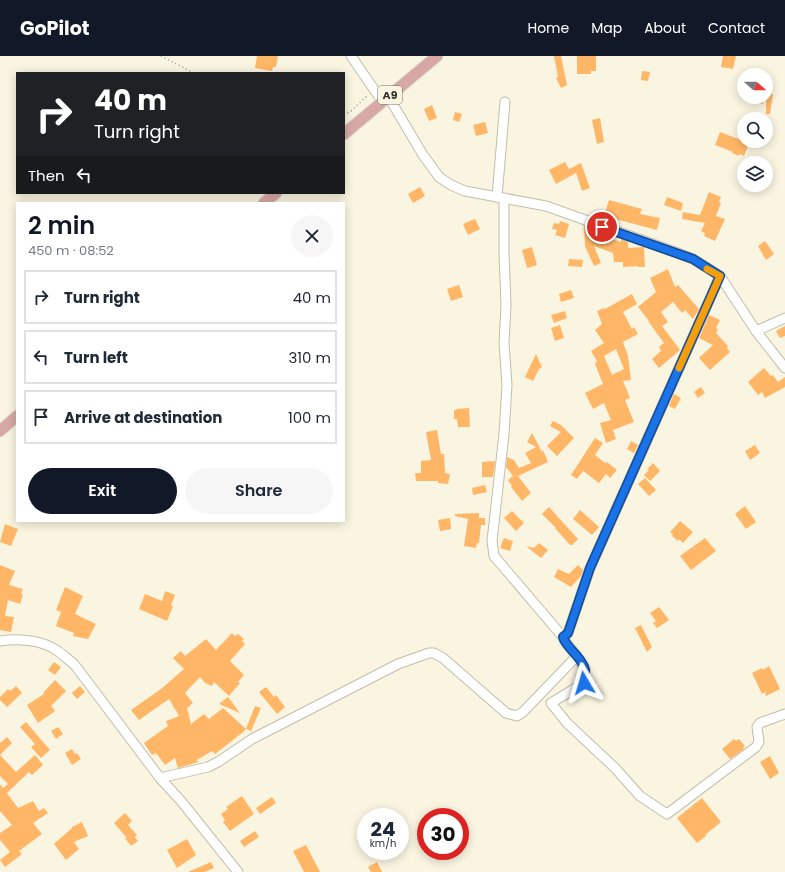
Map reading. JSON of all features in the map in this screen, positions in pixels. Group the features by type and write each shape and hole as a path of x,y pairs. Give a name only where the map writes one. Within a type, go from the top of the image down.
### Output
{"main road":[{"name":"A9","path":"345,133 437,56"},
{"path":"265,202 275,194"},
{"path":"0,431 16,417"}],"street":[{"path":"352,56 374,90 385,99 439,177 465,192 546,206 693,259 720,276 756,331 785,368"},
{"path":"505,102 500,198 506,305 504,344 507,385 504,442 492,541 494,556 563,637 585,669 584,683 551,703 567,723 615,768 640,796 668,814 756,747 758,742 757,727 760,723 785,714"},
{"path":"563,637 568,633 590,568 720,276"},
{"path":"756,331 785,318"},
{"path":"0,641 7,639 31,640 56,649 74,664 160,778 181,801 238,872"},
{"path":"160,778 213,765 252,739 398,664 429,653 434,653 443,658 506,713 517,716 523,712 574,660 576,655"}],"path":[{"path":"161,56 192,72"},
{"path":"345,114 351,111 374,90"}],"building":[{"path":"257,56 278,56 276,67 273,67 272,71 255,68"},
{"path":"554,56 561,56 567,85 561,88 556,78 558,77"},
{"path":"577,56 596,56 596,71 591,71 591,74 577,74"},
{"path":"723,56 736,56 733,69 721,67"},
{"path":"642,71 650,72 648,81 641,80"},
{"path":"766,104 772,104 770,112 766,112"},
{"path":"432,105 437,118 429,121 424,109"},
{"path":"455,112 462,114 459,122 453,120"},
{"path":"600,118 604,142 597,144 592,120"},
{"path":"485,122 488,133 476,136 473,125"},
{"path":"720,132 737,138 737,148 747,148 744,156 740,154 739,156 715,145"},
{"path":"565,162 569,169 581,163 590,188 582,191 576,173 556,184 549,170"},
{"path":"420,187 425,196 413,203 408,194"},
{"path":"709,192 721,197 719,202 721,203 716,216 725,219 715,241 704,236 705,233 701,231 705,223 682,219 683,212 700,215"},
{"path":"667,197 683,203 681,211 664,205"},
{"path":"609,200 642,209 640,214 660,218 657,230 604,216"},
{"path":"475,219 480,229 468,235 463,224"},
{"path":"560,221 569,224 565,238 555,235 557,230 552,229 554,223 559,224"},
{"path":"584,226 588,234 594,236 595,233 621,242 621,239 628,242 628,248 644,247 645,267 623,267 623,262 614,262 613,253 594,246 601,263 594,266 585,246"},
{"path":"765,241 774,254 766,260 758,246"},
{"path":"532,247 537,265 527,268 522,250"},
{"path":"569,259 583,260 582,267 568,266"},
{"path":"668,269 675,287 678,285 699,309 693,319 685,310 682,313 673,302 661,312 668,322 662,326 680,350 659,368 652,359 661,351 659,347 664,343 638,307 656,292 650,278"},
{"path":"459,285 463,297 451,301 447,289"},
{"path":"571,290 574,298 561,302 559,294"},
{"path":"632,294 637,304 623,312 632,329 634,327 638,334 623,342 628,356 631,380 623,381 630,398 625,400 634,422 613,430 616,439 606,443 600,423 611,420 604,403 593,409 585,393 603,384 595,364 597,361 591,351 604,343 595,330 602,324 597,311 604,308 605,309","holes":["616,349 624,369 612,375 604,356"]},
{"path":"565,311 567,318 554,323 551,315"},
{"path":"709,315 720,320 716,328 718,329 716,333 728,346 727,348 730,352 710,370 699,358 713,345 699,338"},
{"path":"560,325 564,338 555,341 551,328"},
{"path":"785,326 785,336 780,338 776,331"},
{"path":"536,354 542,367 539,369 533,381 525,377"},
{"path":"764,368 771,376 773,375 778,382 785,377 785,387 765,398 762,392 758,395 748,382"},
{"path":"701,387 705,393 698,398 694,392"},
{"path":"674,394 681,398 675,409 669,406"},
{"path":"469,408 470,427 458,427 457,419 454,419 454,410"},
{"path":"553,421 561,425 574,438 557,456 547,446 561,432 550,426"},
{"path":"437,430 441,454 444,454 445,473 450,474 448,484 438,483 438,481 416,481 415,473 421,473 421,461 431,460 426,432"},
{"path":"532,433 542,452 543,450 548,462 518,476 531,493 522,501 511,487 512,486 508,480 513,476 506,467 507,457 514,460 519,468 531,463 525,453 536,447 527,442"},
{"path":"595,438 603,443 595,455 617,470 610,478 606,474 599,483 583,471 577,479 571,475"},
{"path":"631,441 638,445 634,453 627,449"},
{"path":"755,445 760,453 750,460 745,451"},
{"path":"495,461 493,477 482,477 482,462"},
{"path":"653,463 660,471 650,481 644,475"},
{"path":"645,478 656,490 649,496 638,484"},
{"path":"485,485 487,492 473,495 472,488"},
{"path":"745,506 756,522 746,529 735,514"},
{"path":"549,507 578,539 572,545 570,545 542,514"},
{"path":"580,510 599,527 592,535 573,519"},
{"path":"512,511 524,523 516,531 504,518"},
{"path":"479,513 479,518 485,518 485,525 481,525 479,543 477,543 476,548 464,546 468,519 455,516 455,514"},
{"path":"450,518 451,529 440,531 438,520"},
{"path":"680,521 693,532 683,543 679,539 678,541 672,536 673,534 670,532"},
{"path":"5,524 18,529 11,546 0,542"},
{"path":"504,538 513,541 510,551 500,548"},
{"path":"705,538 716,551 691,570 680,556"},
{"path":"539,543 548,550 541,558 526,546 534,548"},
{"path":"0,565 15,571 9,585 23,589 20,604 8,600 5,616 14,617 11,632 0,630"},
{"path":"578,565 583,570 581,576 571,587 554,577 558,569 569,574"},
{"path":"65,587 83,596 75,614 96,624 88,639 73,636 74,633 56,626 61,612 56,610"},
{"path":"165,591 175,595 171,605 173,606 167,621 139,609 145,594 162,601"},
{"path":"659,607 669,620 657,628 653,623 656,621 650,613"},
{"path":"641,625 652,647 647,652 635,628"},
{"path":"232,633 235,636 238,634 244,639 242,641 245,644 230,661 244,675 238,682 240,683 229,696 214,682 212,686 205,683 200,677 185,693 193,703 187,708 191,724 204,714 209,719 223,708 246,729 215,754 212,751 197,760 198,762 178,768 175,758 165,765 156,753 152,755 144,743 168,726 166,721 179,716 169,699 139,720 131,710 161,689 184,669 173,658 181,651 185,656 206,639 216,650"},
{"path":"54,662 61,667 55,675 48,670"},
{"path":"769,666 780,689 766,696 765,692 762,694 752,673 762,668 763,670"},
{"path":"55,680 66,691 51,706 55,711 38,723 27,705 44,694 43,693"},
{"path":"16,686 22,693 7,707 0,700 0,697 8,689 10,691"},
{"path":"80,686 85,692 77,699 72,693"},
{"path":"266,687 274,697 276,695 285,707 277,714 259,692"},
{"path":"228,697 240,713 219,704"},
{"path":"255,706 261,708 251,731 246,729"},
{"path":"26,722 50,750 41,758 31,747 35,744 20,727"},
{"path":"58,727 63,734 56,739 51,731"},
{"path":"7,737 12,743 0,755 0,743"},
{"path":"734,739 736,741 739,739 745,746 743,748 744,749 730,759 722,749"},
{"path":"72,749 81,759 72,765 65,753"},
{"path":"0,755 16,772 35,755 43,765 32,775 29,772 7,793 18,808 33,801 39,811 44,808 48,813 33,823 42,834 19,851 22,854 5,867 0,860 10,852 0,840 0,833 12,825 0,811 0,784 3,788 8,784 0,776"},
{"path":"770,756 779,773 770,779 760,762"},
{"path":"242,796 254,814 230,831 223,822 225,820 221,814 228,809 226,807"},
{"path":"272,797 276,803 260,814 256,808"},
{"path":"702,798 721,822 697,843 677,818"},
{"path":"125,813 132,821 128,825 137,835 135,837 138,841 131,846 125,838 127,838 114,823"},
{"path":"82,822 88,836 74,842 79,849 66,860 54,844 72,827"},
{"path":"255,831 259,837 244,847 240,841"},
{"path":"187,839 196,855 177,868 167,850"},
{"path":"306,845 320,872 304,872 293,851"},
{"path":"211,862 214,868 205,872 188,872"},
{"path":"377,862 382,872 371,872 368,867"}],"slow traffic":[{"path":"679,368 720,276 707,269"}],"route":[{"path":"584,683 585,669 563,637 568,633 590,568 720,276 705,268 693,259 602,227"}]}
